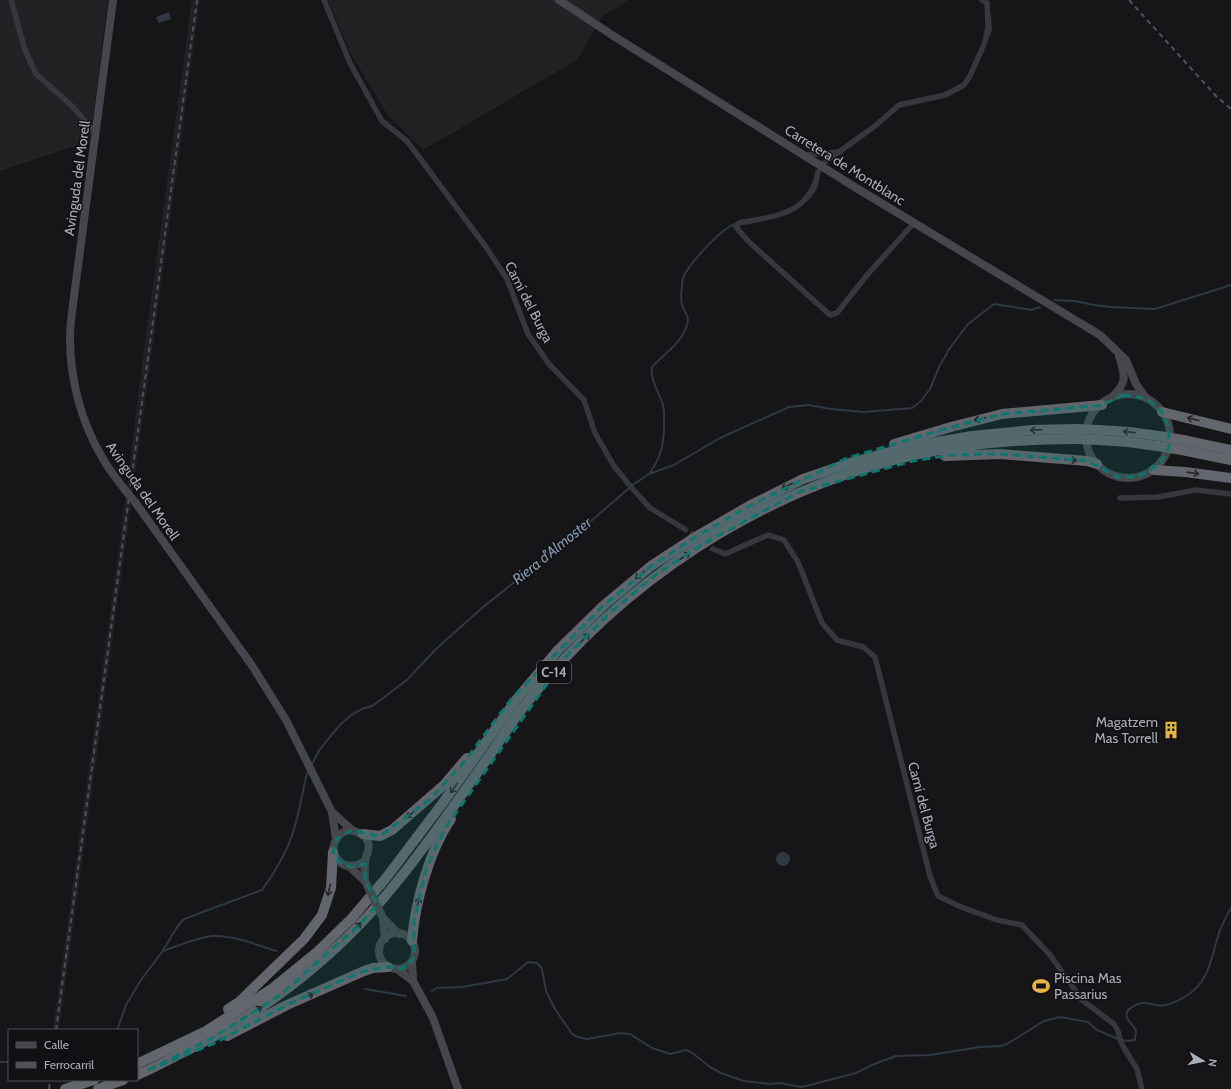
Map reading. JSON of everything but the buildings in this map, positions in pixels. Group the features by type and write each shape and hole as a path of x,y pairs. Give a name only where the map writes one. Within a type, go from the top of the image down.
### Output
{"highway":[{"path":"803,478 847,458 950,427 1002,414 1102,404"},
{"path":"1162,412 1231,429"},
{"name":"C-14","path":"138,1064 206,1031 273,988 316,953 352,918 386,878 437,811 516,700 562,653 603,606 651,566 697,536 749,506 803,478 850,463 922,445 979,435 1032,430 1099,435 1129,432 1158,441 1231,450"},
{"name":"C-14","path":"141,1073 212,1038 280,995 324,959 360,924 395,884 451,810 562,653 657,574 703,544 754,514 799,492 855,472 910,456 987,444 1075,434"},
{"name":"C-14","path":"1182,445 1231,460"},
{"path":"799,492 913,461 952,455 1000,454 1087,461 1097,464"},
{"path":"1154,470 1185,472 1231,478"},
{"path":"363,834 380,836 392,830 430,799 464,762 512,698 562,653"},
{"path":"412,941 414,921 427,867 446,826 562,653"},
{"path":"138,1056 204,1026 239,1002 304,940 322,915 331,888 333,852"},
{"path":"141,1073 214,1043 287,1005 364,971 373,968 392,968"},
{"path":"64,1089 83,1081"},
{"path":"64,1089 91,1081"},
{"path":"98,1089 120,1081"}],"street":[{"path":"11,0 25,50 36,74 72,106 96,134"},
{"name":"Avinguda del Morell","path":"113,0 70,337 72,365 80,406 93,440 102,458 253,667 286,720 332,812 336,838"},
{"name":"Camí del Burga","path":"324,0 350,63 382,121 407,141 486,247 507,279 528,334 549,364 584,400 596,433 614,466 650,508 683,528"},
{"name":"Carretera de Montblanc","path":"559,0 612,35 804,155 1100,335 1126,360 1136,384 1146,398"},
{"path":"825,162 875,126 899,105 945,95 964,85 970,76 985,42 988,27 987,3 982,0"},
{"path":"804,155 840,152"},
{"path":"818,172 817,182 812,192 798,207 776,216 739,222 736,227 748,241 830,315 837,313 867,275 914,223"},
{"path":"1112,398 1129,395 1146,398 1155,404 1162,412 1169,428 1169,447 1166,455 1154,470 1144,476 1126,478 1111,475 1097,464 1088,448 1087,438 1090,420 1095,411 1102,404 1112,398 1121,388 1125,375 1118,351"},
{"path":"1120,498 1158,497 1196,490 1231,494"},
{"name":"Camí del Burga","path":"713,549 725,554 768,535 784,540 798,562 822,623 838,640 863,647 875,657 930,876 938,896 961,908 997,920 1022,925 1050,955 1082,1000 1114,1024 1124,1048 1137,1069 1142,1089"},
{"name":"Avinguda del Morell","path":"332,812 352,830"},
{"path":"365,881 364,861 369,850 368,841 363,834 352,830 343,832 336,838 333,852 339,862 350,867 365,881 383,918 399,934"},
{"path":"350,867 358,865 364,861"},
{"path":"383,918 385,939"},
{"path":"413,981 384,963 380,954 382,943 389,936 399,934 404,935 412,941 415,952 412,962 413,981 433,1018 458,1089"},
{"path":"392,968 405,967 412,962"}],"highlighted area":[{"path":"1123,395 1146,398 1162,412 1169,428 1169,447 1161,463 1138,477 1117,477 1087,461 1000,454 952,455 913,461 799,492 703,544 657,574 610,613 566,657 446,827 427,867 414,921 414,957 409,965 401,969 388,967 364,971 287,1005 215,1043 146,1071 212,1038 280,995 360,924 377,905 365,881 365,864 350,867 339,862 333,852 336,839 352,830 380,836 430,799 464,762 512,698 558,650 603,606 651,566 697,536 749,506 847,458 951,427 1002,414 1102,405"}],"shaded area":[{"path":"0,0 108,0 90,141 0,171"},
{"path":"192,0 200,0 59,1029 53,1029 120,540 146,335"},
{"path":"328,0 628,0 603,16 577,60 423,150 387,114 351,54"},
{"path":"169,12 171,19 159,23 156,17"},
{"path":"780,852 786,852 790,856 790,862 786,866 780,866 776,862 776,856"}],"waterway":[{"path":"988,38 991,30 990,15"},
{"path":"810,197 816,189 819,176"},
{"path":"650,473 661,450 664,424 664,407 653,381 652,367 680,339 687,324 688,318 682,305 681,298 682,280 686,272 706,247 723,231 736,224"},
{"name":"Riera d'Almoster","path":"1054,300 1075,301 1111,307 1155,309 1231,285"},
{"name":"Riera d'Almoster","path":"311,766 320,749 339,726 351,715 372,706 408,679 436,649 482,608 591,521 634,484 649,474 674,465 720,438 789,407 809,405 864,412 912,408 921,401 930,389 939,367 950,348 968,324 994,304 1032,310 1040,307"},
{"name":"Riera d'Almoster","path":"117,1029 126,1005 141,980 184,919 262,890 281,861 288,845 297,817 308,772"},
{"path":"1122,1040 1135,1040 1136,1031 1126,1015 1130,1009 1141,1003 1161,1006 1166,1005 1186,996 1201,983 1209,967 1220,930 1231,908"},
{"path":"163,951 195,940 213,936 229,937 276,951"},
{"path":"432,991 437,988 462,987 507,979 528,962 537,963 542,969 546,991 555,1009 572,1034 578,1037 587,1039 620,1033 630,1034 652,1048 670,1054 686,1050 691,1052 710,1067 721,1073 744,1081 770,1084 780,1083 801,1087 856,1073 896,1056 930,1055 980,1047 1001,1046 1007,1044 1044,1021 1060,1017 1088,1022 1097,1030 1118,1039"},
{"path":"365,989 406,996"},
{"path":"0,1062 8,1062"}],"tunnel":[{"path":"683,528 713,549"}],"railway":[{"path":"56,1029 197,0"},
{"path":"1129,0 1216,96 1231,109"},
{"path":"49,1089 50,1081"}],"place":[{"name":"Magatzem Mas Torrell","path":"1171,730"},
{"name":"Piscina Mas Passarius","path":"1041,986"}]}
